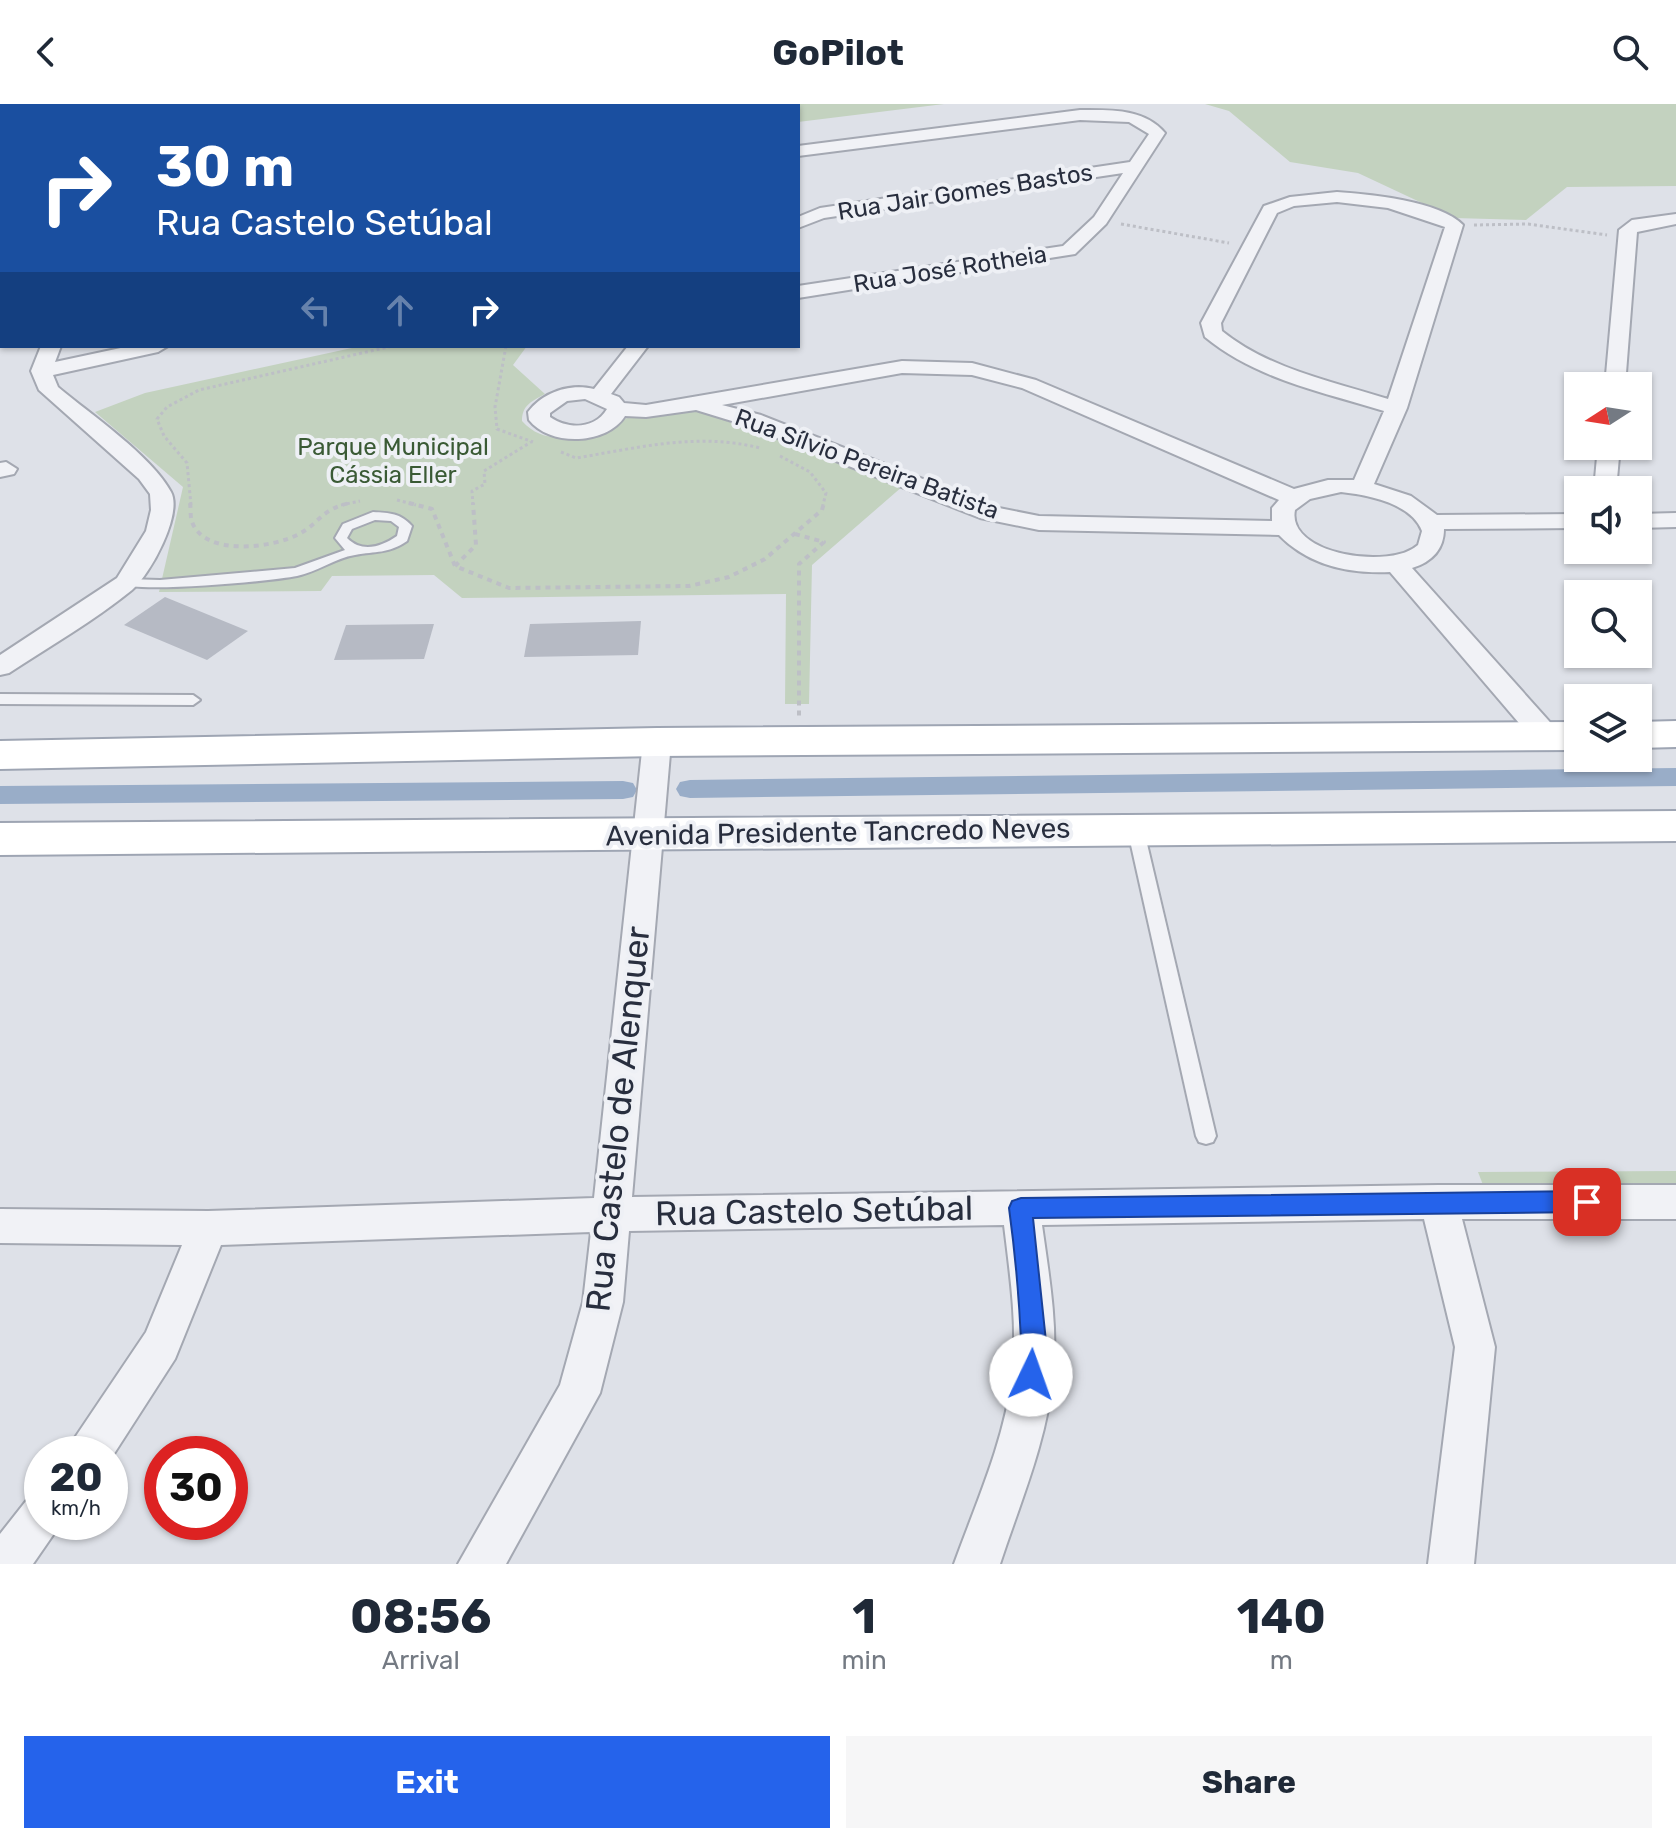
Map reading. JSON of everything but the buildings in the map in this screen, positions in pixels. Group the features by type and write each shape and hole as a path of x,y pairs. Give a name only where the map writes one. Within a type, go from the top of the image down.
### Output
{"main road":[{"path":"1652,735 1676,734"},
{"name":"Avenida Presidente Tancredo Neves","path":"0,839 652,790 1562,736"},
{"name":"Avenida Presidente Tancredo Neves","path":"0,755 652,790 1135,827 1676,826"}],"street":[{"name":"Rua José Rotheia","path":"800,151 1080,115 1106,115 1142,121 1157,133 1100,220 1077,244 1055,254 800,292"},
{"name":"Rua Jair Gomes Bastos","path":"800,222 820,213 1135,166"},
{"path":"1362,487 1396,408 1454,225 1435,215 1392,203 1308,198 1270,210 1211,323 1212,333 1239,354 1396,408"},
{"path":"800,209 820,213"},
{"path":"1616,372 1628,230 1638,224 1676,219"},
{"path":"0,667 126,583 158,531 163,510 161,494 147,474 49,390 41,371 50,348"},
{"path":"41,371 149,348"},
{"path":"600,395 636,348"},
{"path":"618,409 606,425 576,432 560,431 540,420 539,412 555,398 586,393 600,395 612,401 618,409 646,411 902,367 950,366 994,372 1029,384 1292,497"},
{"path":"753,420 746,409 749,402 763,391"},
{"name":"Rua Sílvio Pereira Batista","path":"687,405 753,420 988,513 1039,523 1287,528"},
{"path":"1322,486 1362,487 1414,506 1429,522 1433,533 1432,543 1425,552 1396,564 1371,566 1344,562 1309,548 1287,528 1283,517 1285,506 1292,497 1322,486"},
{"path":"1652,521 1676,520"},
{"path":"1429,522 1564,521"},
{"path":"1396,564 1562,736"},
{"name":"Rua Castelo de Alenquer","path":"481,1564 579,1393 603,1302 652,790"},
{"path":"1438,1202 1475,1347 1451,1564"},
{"name":"Rua Castelo Setúbal","path":"0,1226 208,1228 613,1214 1438,1202 1676,1202"},
{"path":"977,1564 1025,1423 1034,1351 1030,1280 1021,1208"},
{"path":"101,1436 161,1345 208,1228"},
{"path":"5,1564 24,1540"}],"lane":[{"path":"126,583 160,584 297,572 356,550 376,550 396,544 403,538 406,526 394,517 384,516 354,522 341,538 348,547 356,550"},
{"path":"0,699 193,700"},
{"path":"1135,827 1206,1136"}],"path":[{"path":"1100,220 1252,247"},
{"path":"1454,225 1528,224 1628,238"},
{"path":"506,348 495,407 497,429 546,447"},
{"path":"561,452 576,458 712,439 741,441 765,450"},
{"path":"455,566 476,545 472,491 485,484 484,471 532,442"},
{"path":"777,454 810,472 826,493 822,510 795,534 824,542 799,564 800,704"}],"green space":[{"path":"800,104 944,104 800,122"},
{"path":"1205,104 1676,104 1676,186 1567,187 1526,220 1454,218 1358,173 1290,162 1229,111"},
{"name":"Parque Municipal Cássia Eller","path":"352,348 526,348 513,365 545,394 526,407 522,421 534,431 547,436 574,435 654,413 697,410 903,486 812,565 809,704 785,704 786,594 462,598 434,575 332,576 321,591 159,592 183,487 95,412 145,393"},
{"path":"1676,1171 1676,1192 1485,1190 1478,1172"}],"waterway":[{"path":"690,789 1676,777"},
{"path":"0,795 623,790"}],"route":[{"path":"1031,1375 1034,1351 1030,1280 1021,1208 1587,1202"}]}
